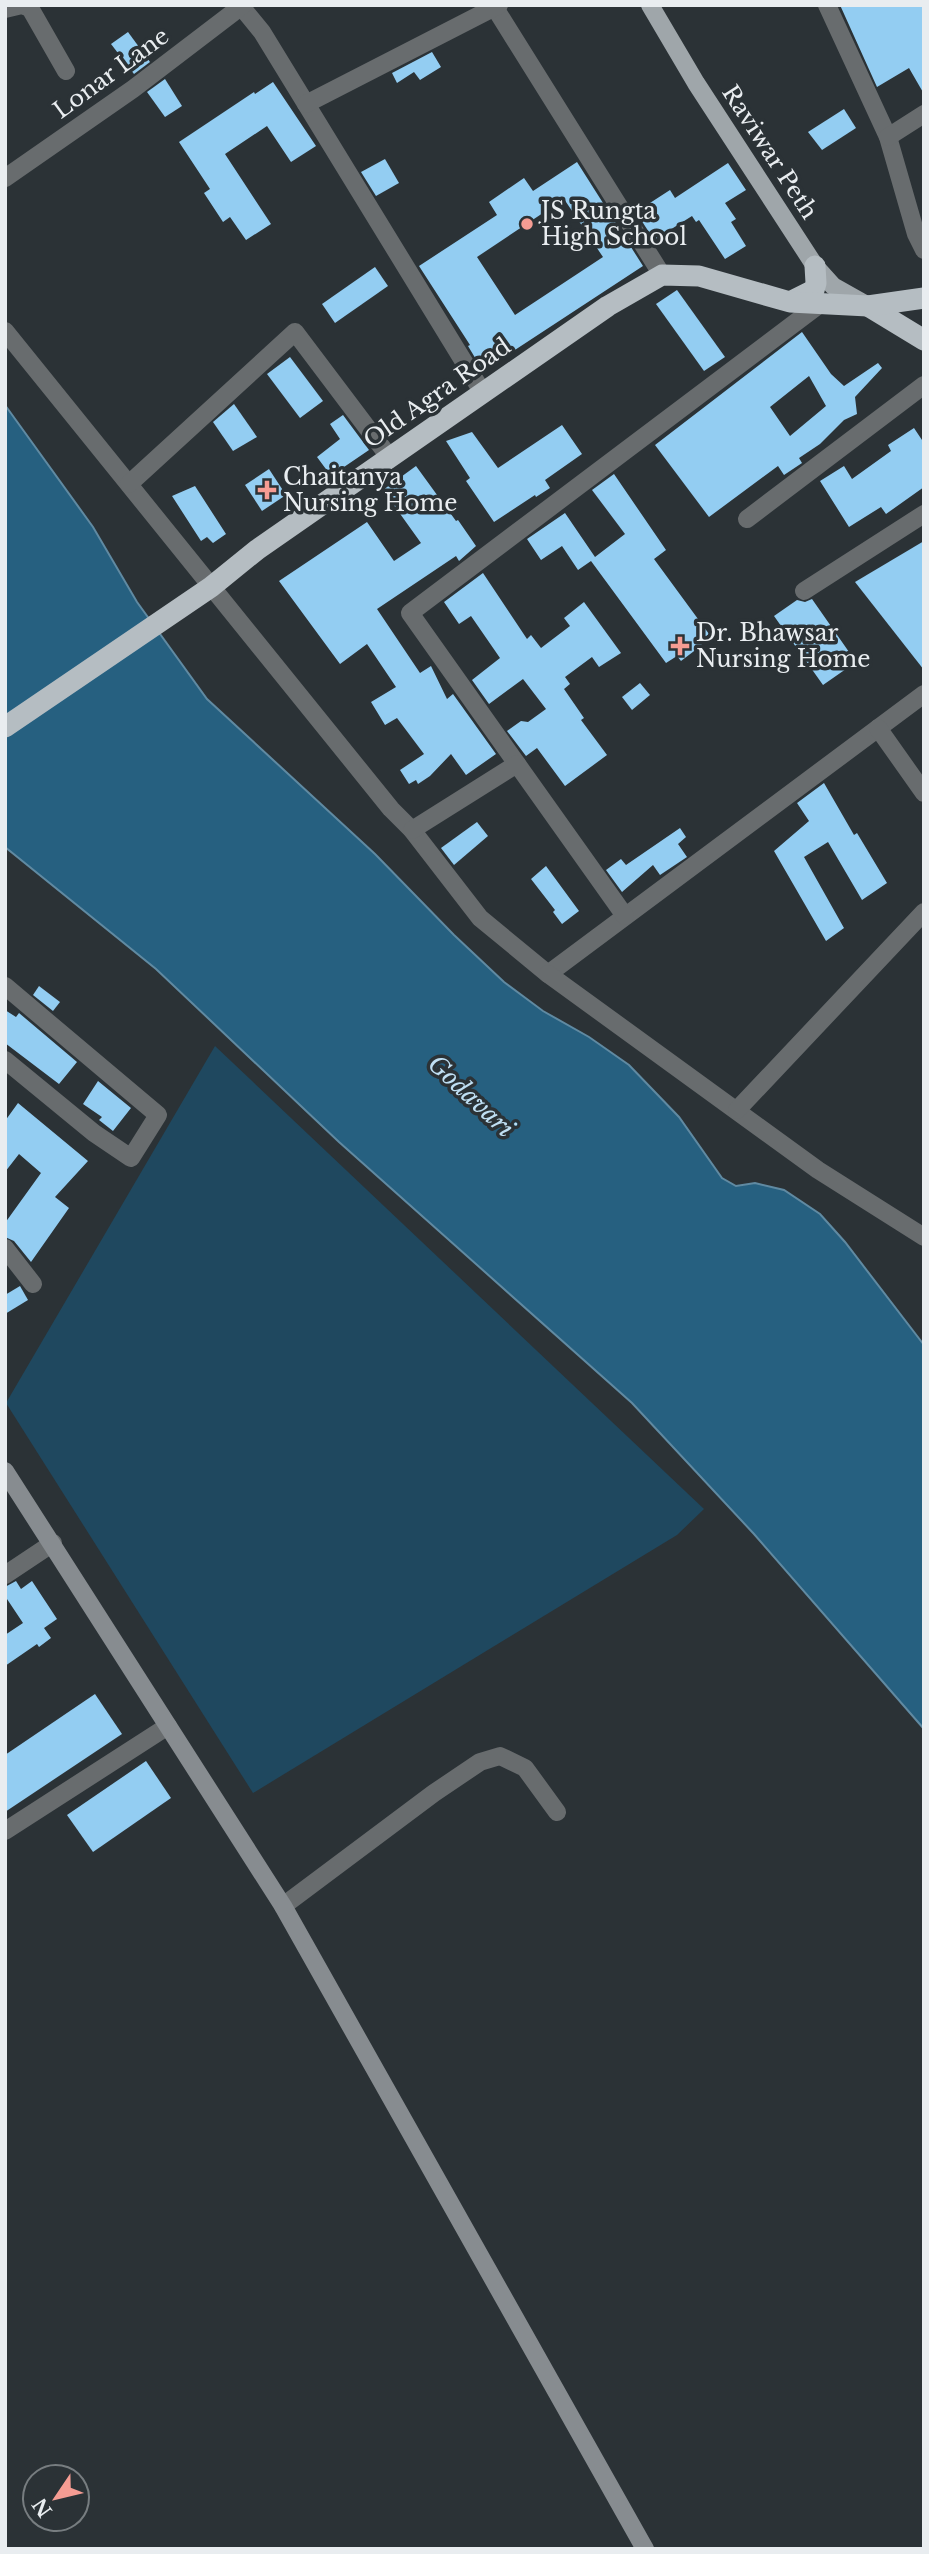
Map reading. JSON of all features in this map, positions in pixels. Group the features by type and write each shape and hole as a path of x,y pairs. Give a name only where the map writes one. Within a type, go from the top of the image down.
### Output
{"highway":[{"path":"790,302 814,290 817,283 815,266"},
{"path":"662,275 699,276 790,302 868,306 924,300"},
{"name":"Old Agra Road","path":"5,727 211,587 258,549 608,306 662,275"},
{"path":"924,300 915,319 916,327 924,340"},
{"path":"868,306 924,340"}],"main road":[{"name":"Raviwar Peth","path":"650,5 696,83 815,266 833,286 868,306"},
{"path":"5,1471 283,1906 645,2549"}],"street":[{"path":"5,9 22,5 30,8 66,71"},
{"path":"827,5 888,137 916,234 924,250"},
{"path":"242,6 262,32 483,393"},
{"name":"Lonar Lane","path":"5,178 133,89 242,6"},
{"path":"306,104 497,7 662,275"},
{"path":"888,137 924,114"},
{"path":"625,916 410,613 820,304"},
{"path":"5,331 391,809 412,830 480,918 548,974 818,1170 924,1237"},
{"path":"129,484 295,332 390,458"},
{"path":"747,519 924,385"},
{"path":"804,591 924,514"},
{"path":"548,974 924,694"},
{"path":"878,728 924,793"},
{"path":"412,830 517,764"},
{"path":"737,1110 924,912"},
{"path":"5,986 158,1115 131,1158 94,1133 5,1060"},
{"path":"5,1248 33,1284"},
{"path":"5,1575 53,1543"},
{"path":"5,1831 168,1726"},
{"path":"283,1906 434,1793 480,1762 500,1756 525,1768 557,1812"}],"shaded area":[{"path":"215,1046 704,1509 677,1535 253,1793 6,1403"}],"water":[{"name":"Godavari","path":"5,405 93,527 137,602 207,699 375,854 504,982 543,1011 589,1037 629,1065 679,1117 722,1178 736,1186 755,1183 784,1190 820,1214 845,1242 924,1345 924,1729 754,1534 632,1403 339,1142 156,969 5,847"}],"building":[{"path":"840,5 924,5 924,94 909,68 877,87"},
{"path":"128,32 150,62 134,74 111,44"},
{"path":"432,52 441,67 420,80 414,72 397,83 392,73"},
{"path":"165,79 182,106 165,117 147,92"},
{"path":"273,82 316,146 291,162 267,126 225,154 271,224 246,240 230,217 223,222 204,193 210,189 179,142"},
{"path":"844,109 856,128 822,150 808,132"},
{"path":"385,159 399,183 376,196 361,172"},
{"path":"577,162 643,266 483,371 468,346 470,345 419,266 497,215 489,202 524,178 533,191","holes":["564,199 603,257 515,315 477,257"]},
{"path":"728,163 746,190 725,203 736,219 731,222 746,246 725,259 699,220 696,222 692,216 654,240 636,212 670,190 675,198"},
{"path":"375,267 388,286 335,323 322,304"},
{"path":"677,290 725,357 704,371 656,304"},
{"path":"802,332 831,374 844,386 878,363 882,368 855,397 857,414 844,420 820,444 799,458 802,463 784,475 778,466 709,517 655,445","holes":["809,376 826,406 790,436 770,407"]},
{"path":"290,357 323,401 300,418 267,374"},
{"path":"234,404 257,437 233,451 213,422"},
{"path":"343,415 369,450 344,467 347,471 334,480 317,457 340,439 330,424"},
{"path":"562,425 582,454 545,480 550,488 494,522 466,481 470,478 446,441 472,432 498,468"},
{"path":"914,428 924,443 924,487 886,514 881,507 849,527 820,481 844,466 852,479 891,451 888,445"},
{"path":"416,466 476,546 459,561 456,556 377,609 420,673 431,666 447,699 453,694 496,754 466,775 451,754 430,776 418,784 416,780 409,784 400,770 424,754 397,718 385,725 371,702 396,687 367,644 340,664 279,581 367,522 394,561 421,543 383,490"},
{"path":"269,469 286,495 262,511 245,485"},
{"path":"614,474 666,550 654,559 709,634 699,641 702,645 681,661 677,656 666,663 591,561 578,570 562,546 541,560 527,539 565,513 595,557 625,534 592,490"},
{"path":"195,486 226,534 213,543 207,537 201,541 172,496"},
{"path":"924,541 924,670 855,582"},
{"path":"483,573 527,639 531,635 541,648 570,626 564,618 584,602 621,653 599,667 592,657 565,677 570,684 564,689 584,718 581,720 607,755 565,786 537,748 526,756 507,731 521,721 528,722 546,709 523,679 489,704 472,680 500,658 471,616 459,624 444,602"},
{"path":"812,599 856,662 823,685 774,616 797,600 805,602"},
{"path":"640,683 650,695 632,710 622,697"},
{"path":"824,783 854,835 857,833 887,883 862,900 828,842 804,857 844,928 826,941 774,851 809,821 797,803"},
{"path":"477,822 488,836 454,865 441,848"},
{"path":"680,828 686,837 678,844 687,857 660,875 653,865 622,892 606,870 621,859 626,865"},
{"path":"546,866 579,911 562,924 553,912 555,910 531,879"},
{"path":"39,986 60,1002 53,1011 33,995"},
{"path":"5,1010 16,1017 19,1013 77,1062 59,1084 5,1043"},
{"path":"98,1081 131,1108 113,1131 99,1120 102,1117 83,1104"},
{"path":"18,1103 88,1161 55,1197 69,1208 31,1262 14,1241 5,1237 5,1223 41,1173 19,1154 5,1172 5,1121"},
{"path":"20,1286 28,1300 5,1314 5,1295"},
{"path":"16,1581 21,1589 32,1581 57,1619 44,1628 51,1638 39,1647 37,1644 5,1666 5,1635 23,1623 5,1596 5,1587"},
{"path":"95,1694 122,1734 5,1812 5,1755"},
{"path":"146,1761 171,1798 93,1852 67,1815"}],"place":[{"name":"JS Rungta High School","path":"527,224"},
{"name":"Chaitanya Nursing Home","path":"267,490"},
{"name":"Dr. Bhawsar Nursing Home","path":"680,646"}]}
